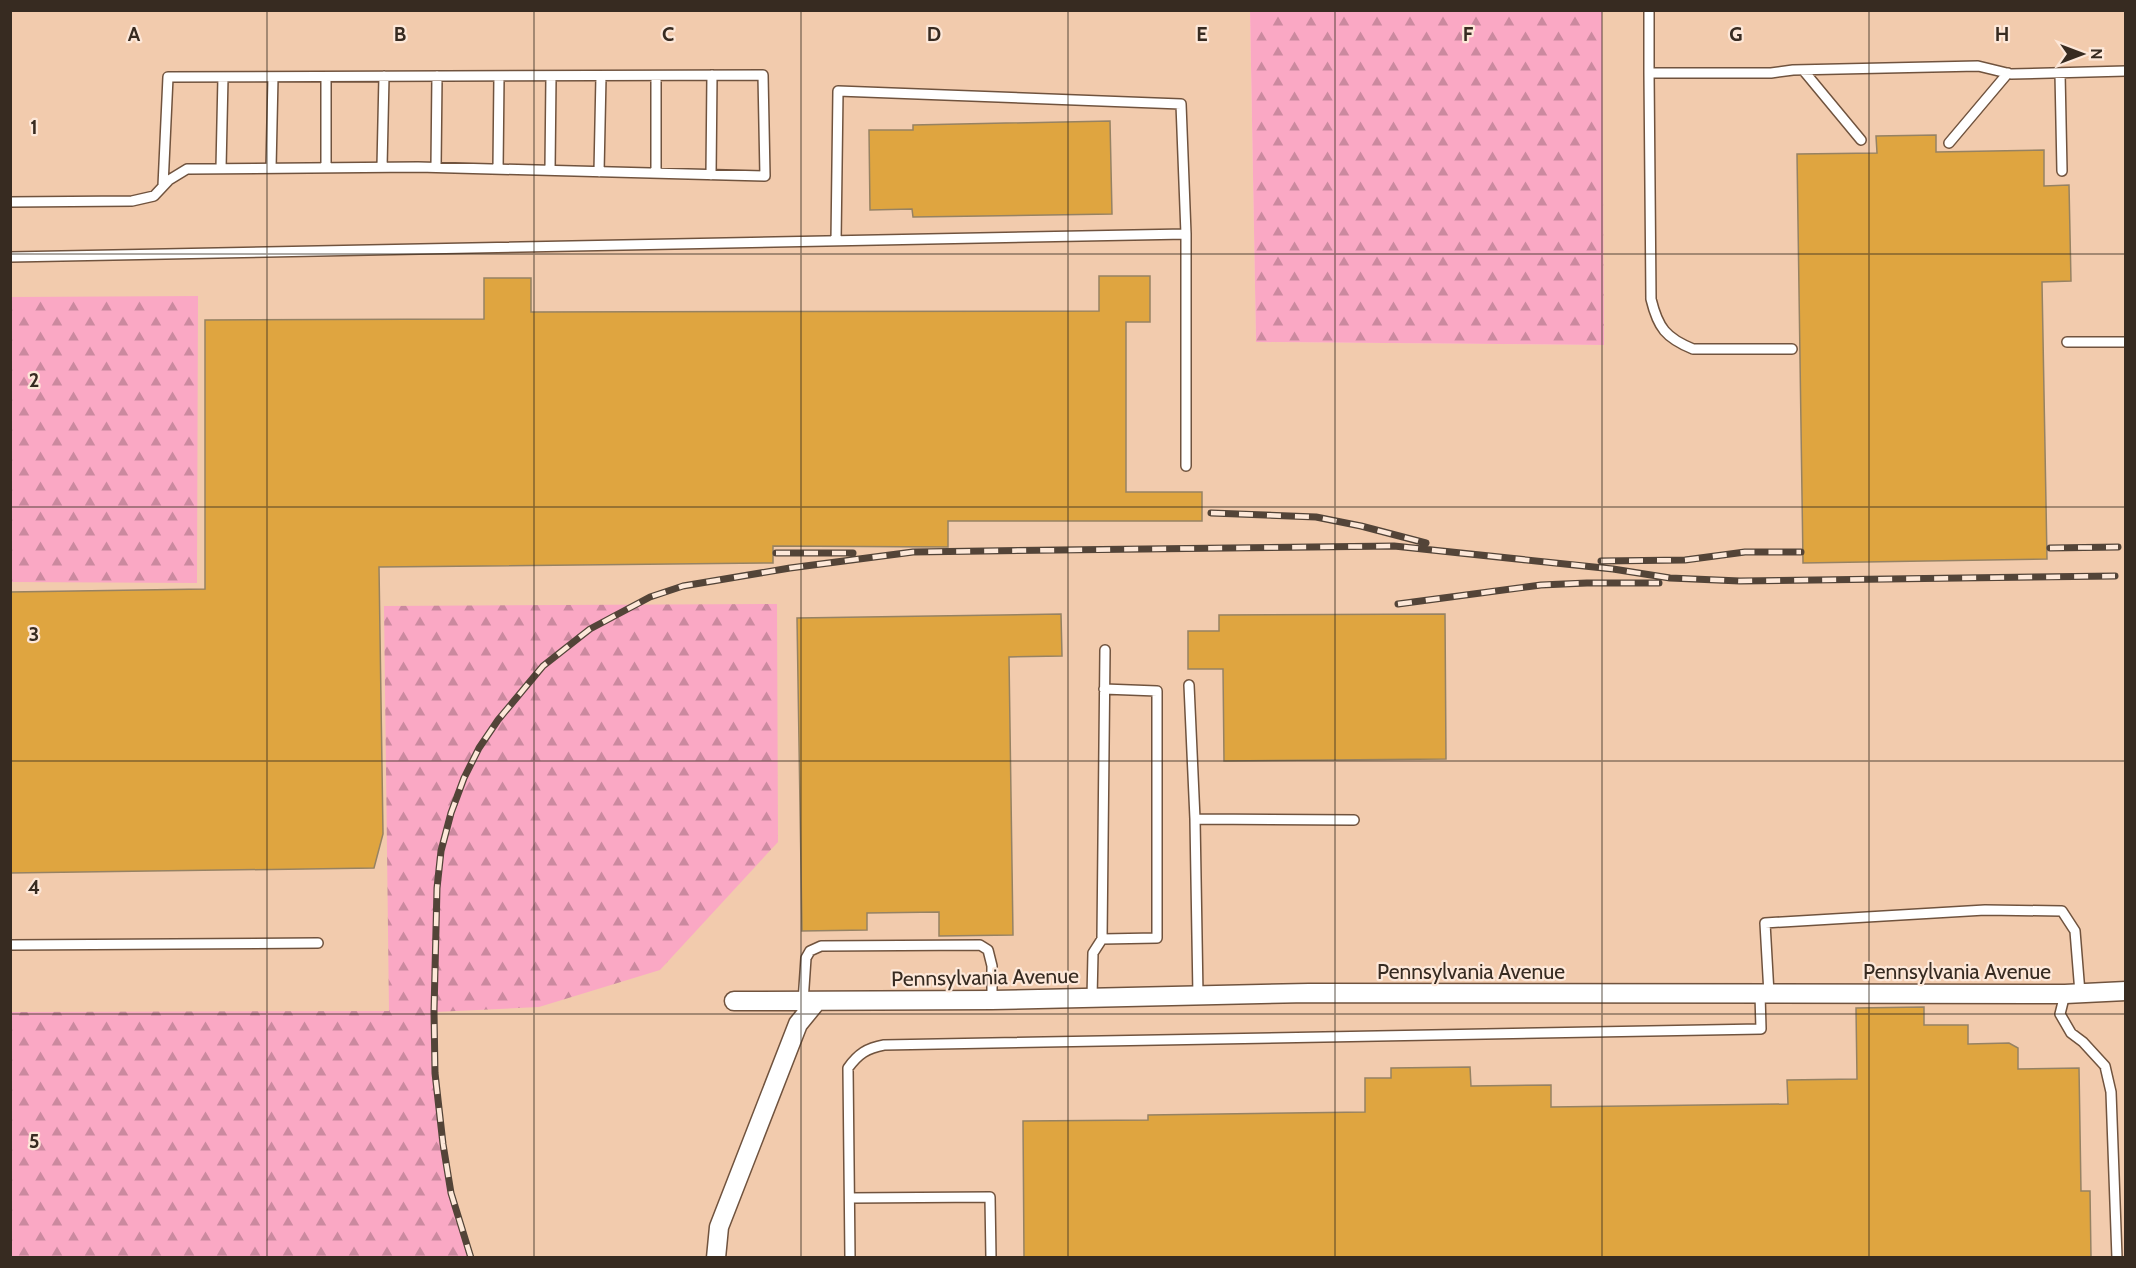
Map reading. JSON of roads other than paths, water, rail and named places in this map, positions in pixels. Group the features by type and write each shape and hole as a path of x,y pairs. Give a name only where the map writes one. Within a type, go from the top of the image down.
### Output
{"street":[{"name":"Pennsylvania Avenue","path":"734,1001 992,1000 1308,993 2072,993 2126,991"},
{"path":"716,1257 719,1227 798,1024 809,1002"}],"lane":[{"path":"1649,10 1651,299 1659,325 1678,343 1693,349 1792,349"},
{"path":"1649,73 1771,73 1803,70 1978,66 2008,73 2126,71"},
{"path":"1803,70 1861,140"},
{"path":"1949,143 2008,73"},
{"path":"2060,73 2062,171"},
{"path":"711,175 712,75"},
{"path":"10,202 132,201 154,196 169,180 187,169 436,167 765,176 763,75 168,77 163,186"},
{"path":"326,76 326,168"},
{"path":"382,167 384,76"},
{"path":"436,76 436,167"},
{"path":"498,169 499,76"},
{"path":"550,171 551,76"},
{"path":"598,172 601,76"},
{"path":"656,76 656,173"},
{"path":"220,168 223,77"},
{"path":"271,168 273,77"},
{"path":"836,241 838,91 1181,104 1186,234 1186,466"},
{"path":"10,257 1186,234"},
{"path":"2067,342 2126,342"},
{"path":"1092,998 1093,953 1102,939 1105,650"},
{"path":"1189,686 1195,819 1198,996"},
{"path":"1102,939 1157,938 1157,691 1104,689"},
{"path":"1195,819 1354,820"},
{"path":"850,1257 848,1068 856,1057 869,1048 896,1045 1761,1029 1765,993 1765,923 1985,910 2062,912 2075,931 2072,993 2060,1014 2071,1034 2083,1042 2105,1066 2111,1092 2117,1257"},
{"path":"10,945 318,943"},
{"path":"809,1002 806,958 810,951 821,946 980,945 988,950 992,966 992,1000"},
{"path":"2114,1171 2126,1171"},
{"path":"850,1198 990,1197 990,1257"}],"railway":[{"path":"1211,513 1316,517 1426,543"},
{"path":"471,1258 451,1193 435,1073 437,888 441,851 451,813 464,778 479,748 498,720 543,666 590,629 650,597 683,586 790,568 913,552 1394,546 1613,569 1670,578 1740,581 2115,576"},
{"path":"2050,548 2118,547"},
{"path":"1601,561 1685,560 1745,552 1801,552"},
{"path":"776,553 853,553"},
{"path":"1398,604 1541,585 1659,583"}]}
